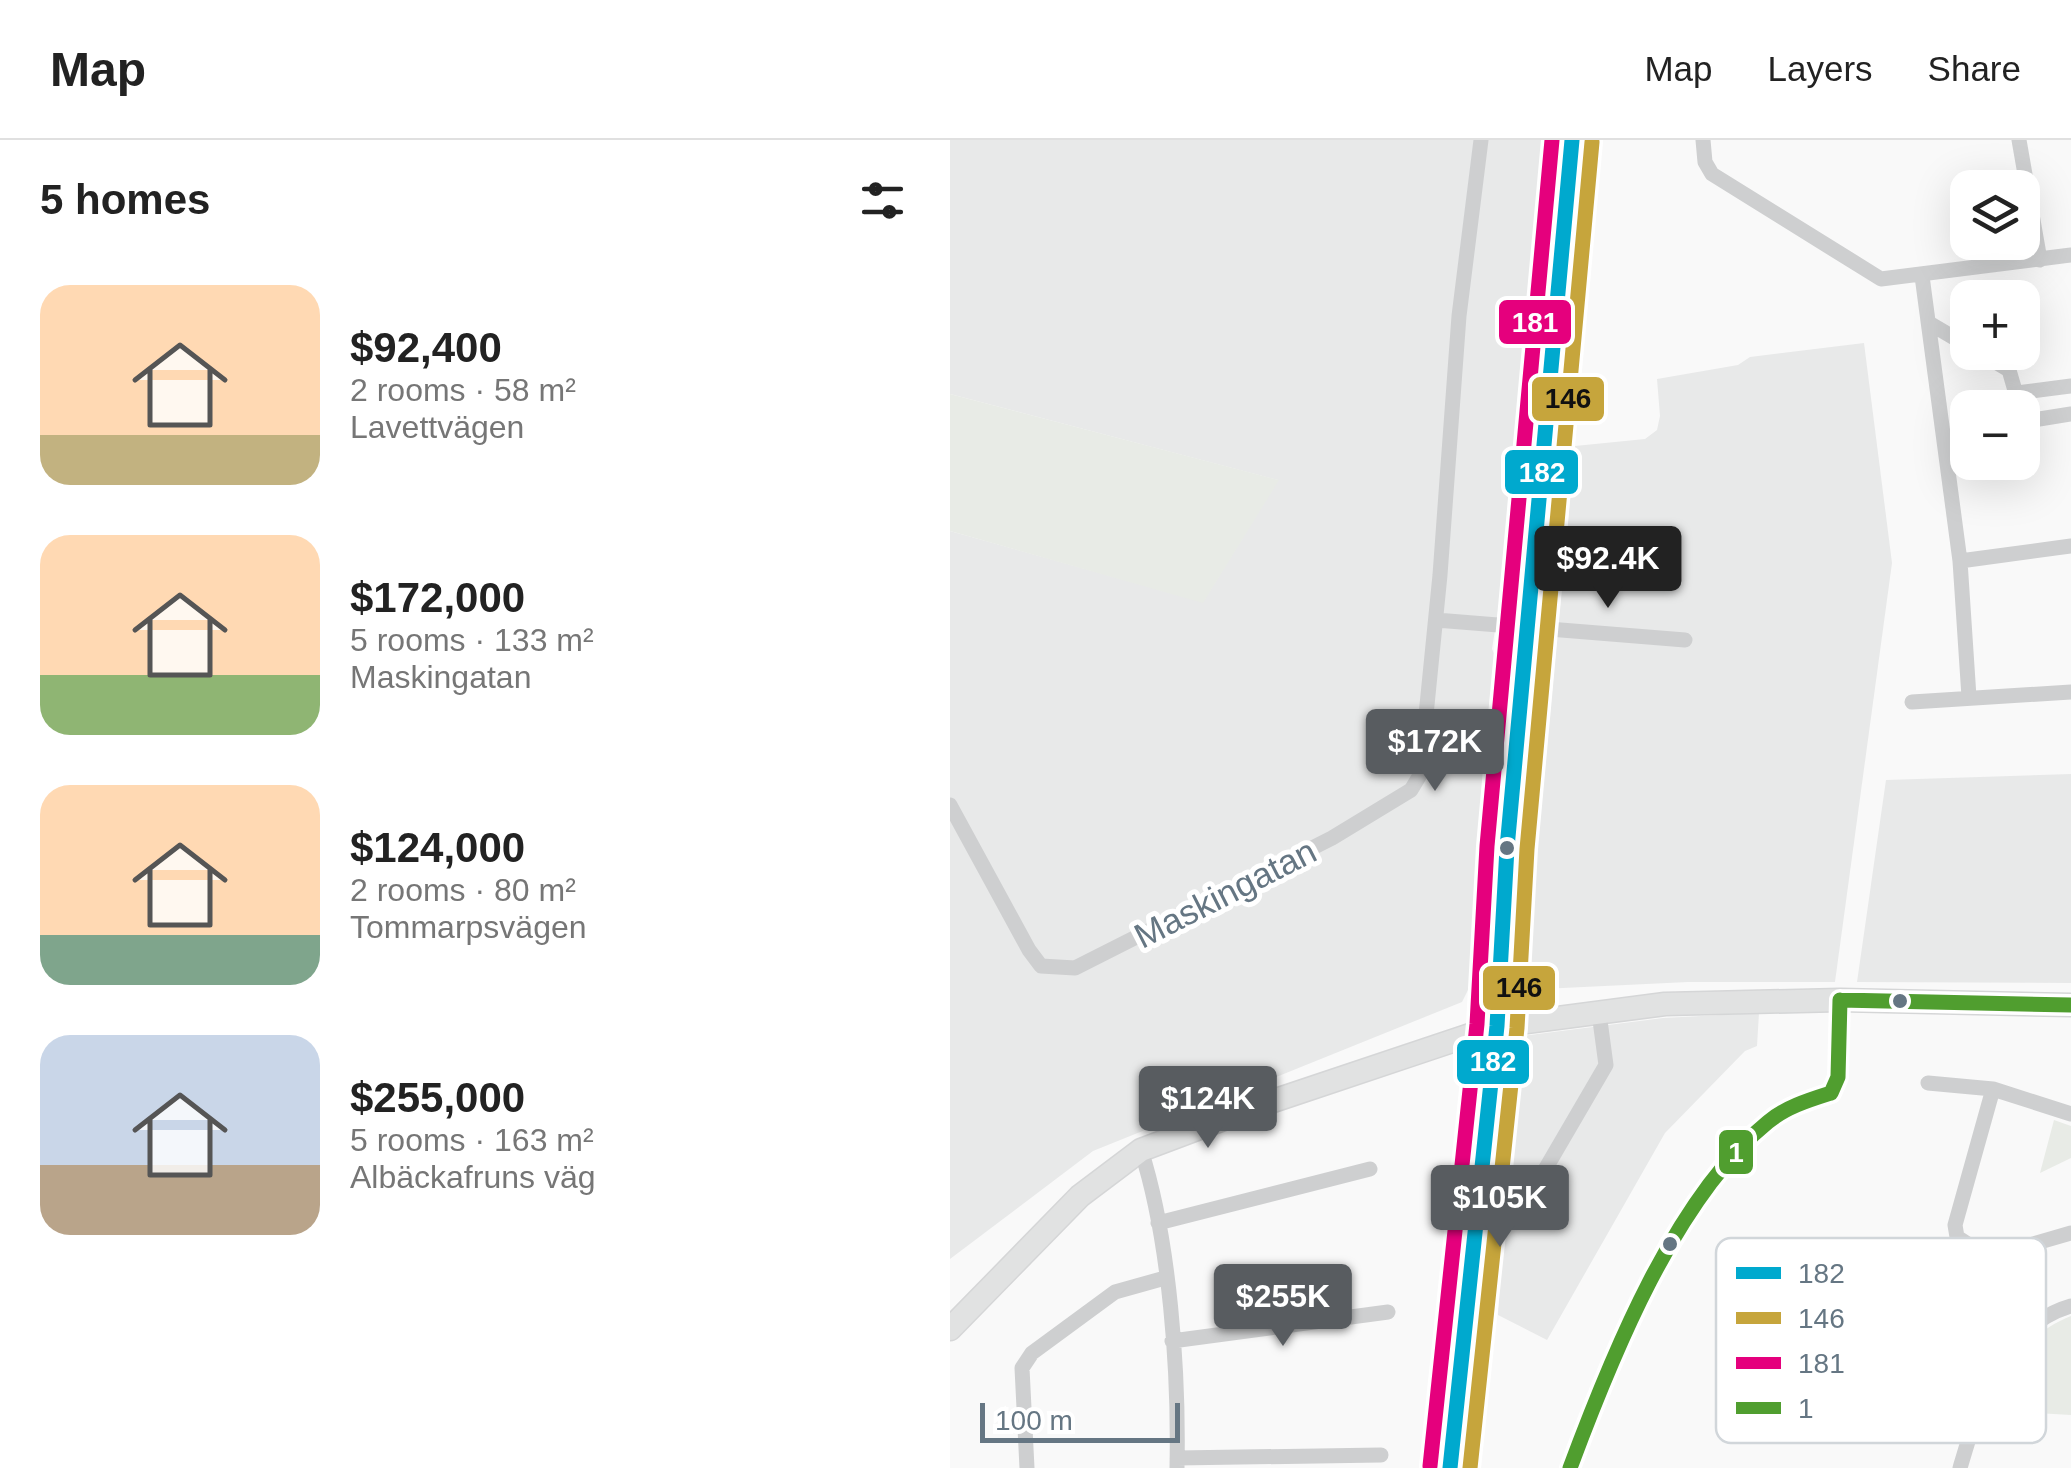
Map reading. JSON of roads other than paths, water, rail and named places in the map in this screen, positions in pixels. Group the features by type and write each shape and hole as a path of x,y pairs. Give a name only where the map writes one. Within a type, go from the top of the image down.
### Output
{"main road":[{"path":"1450,1468 1496,1026 1507,848 1572,140"},
{"path":"950,1329 1080,1196 1141,1150 1496,1026 1664,1004 1840,1000 2071,1006"}],"street":[{"name":"Maskingatan","path":"950,805 1041,966 1074,968 1332,838 1411,790 1420,775 1459,316 1481,140"},
{"path":"1703,140 1705,162 1712,174 1870,276 1922,276 2071,256"},
{"path":"2019,140 2024,170"},
{"path":"1922,276 1960,562 1969,697"},
{"path":"1929,323 1950,335"},
{"path":"2040,398 2071,386"},
{"path":"2040,419 2071,414"},
{"path":"1960,562 2071,546"},
{"path":"1436,620 1684,640"},
{"path":"1912,702 2071,692"},
{"path":"1570,1468 1630,1326 1673,1246 1723,1167 1768,1122 1802,1102 1830,1093 1838,1077 1840,1000"},
{"path":"1478,1204 1525,1204 1606,1065 1599,1013"},
{"path":"1928,1082 1992,1089 2071,1114"},
{"path":"1959,1238 1955,1225 1992,1089"},
{"path":"1141,1150 1158,1223 1165,1278 1177,1463 1381,1455"},
{"path":"1158,1223 1370,1169"},
{"path":"2046,1241 2071,1233"},
{"path":"1027,1468 1022,1368 1032,1353 1115,1292 1165,1278"},
{"path":"2046,1319 2071,1306"},
{"path":"1172,1340 1388,1312"},
{"path":"1960,1468 1968,1443"}]}
